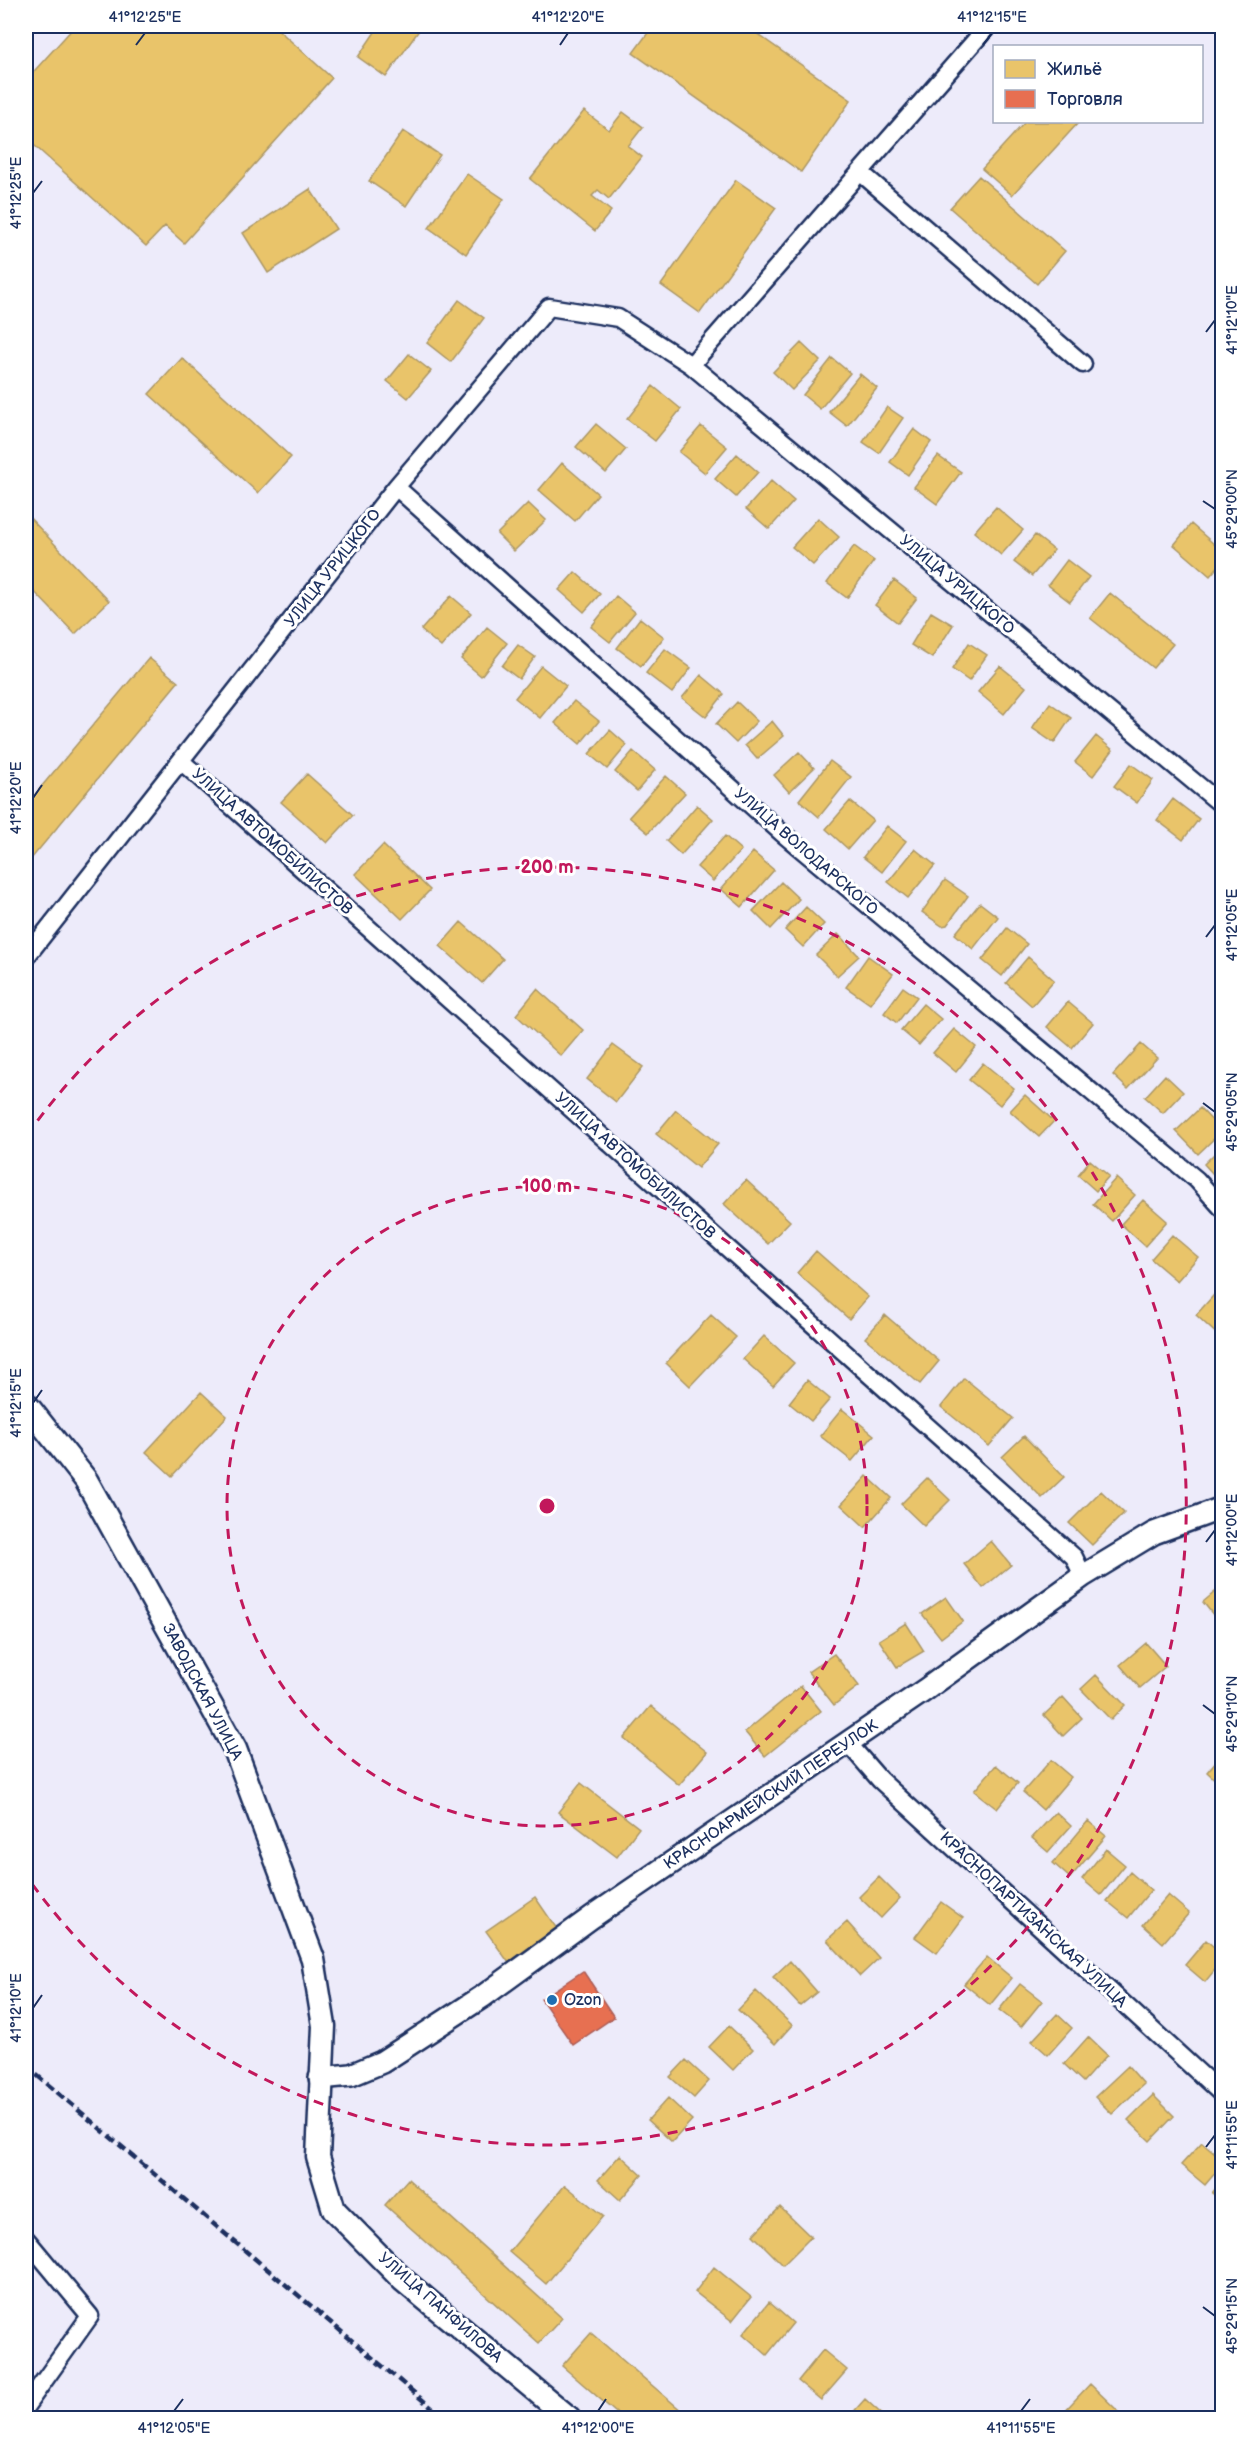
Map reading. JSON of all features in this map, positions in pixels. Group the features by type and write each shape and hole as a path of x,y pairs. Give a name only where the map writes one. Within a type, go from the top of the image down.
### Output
{"main road":[{"name":"ЗАВОДСКАЯ УЛИЦА","path":"26,1404 86,1480 235,1749 313,1959 324,2025 320,2078"},
{"name":"УЛИЦА ПАНФИЛОВА","path":"320,2078 318,2157 334,2210 403,2280 569,2418"}],"street":[{"path":"692,365 988,26"},
{"path":"860,172 1083,364"},
{"name":"УЛИЦА УРИЦКОГО","path":"26,957 396,488 549,307 618,318 692,365 1222,806"},
{"name":"УЛИЦА ВОЛОДАРСКОГО","path":"396,488 782,833 1197,1180 1222,1208"},
{"name":"УЛИЦА АВТОМОБИЛИСТОВ","path":"181,760 1074,1557 1083,1576"},
{"name":"КРАСНОАРМЕЙСКИЙ ПЕРЕУЛОК","path":"320,2078 351,2075 382,2062 482,1997 592,1917 925,1690 1083,1576 1154,1533 1222,1508"},
{"name":"КРАСНОПАРТИЗАНСКАЯ УЛИЦА","path":"847,1742 880,1780 1222,2094"},
{"path":"26,2239 90,2316 26,2406"}],"building: Жильё":[{"path":"75,26 274,26 332,78 184,243 165,226 146,246 26,138 26,116 31,109 26,104 26,80"},
{"path":"379,26 422,26 386,77 358,57"},
{"path":"653,26 746,26 851,100 801,172 633,53"},
{"path":"584,111 609,130 623,112 643,127 628,146 642,157 609,199 598,190 592,196 611,211 595,231 530,179"},
{"path":"1024,123 1078,123 1012,195 982,169"},
{"path":"403,131 440,155 406,206 369,181"},
{"path":"467,174 504,199 466,254 429,228"},
{"path":"979,176 1065,251 1037,284 950,208"},
{"path":"736,180 776,208 700,313 661,285"},
{"path":"310,189 336,229 268,273 243,233"},
{"path":"459,300 484,318 451,362 427,343"},
{"path":"801,343 820,361 792,390 773,372"},
{"path":"409,354 431,371 408,398 387,381"},
{"path":"182,358 291,457 258,493 149,394"},
{"path":"832,358 850,373 820,409 803,395"},
{"path":"860,374 877,388 847,426 829,412"},
{"path":"653,386 681,409 655,441 627,419"},
{"path":"887,407 903,418 879,453 863,442"},
{"path":"596,424 626,449 606,473 576,447"},
{"path":"701,426 727,447 705,473 679,452"},
{"path":"914,429 931,442 908,475 890,462"},
{"path":"737,454 758,472 736,497 715,479"},
{"path":"938,456 961,472 937,504 914,487"},
{"path":"562,463 598,494 575,521 539,490"},
{"path":"771,481 794,501 769,529 746,509"},
{"path":"528,503 546,520 514,551 497,534"},
{"path":"996,507 1023,530 1001,555 974,532"},
{"path":"26,514 109,601 75,634 26,583"},
{"path":"818,518 839,537 813,565 792,547"},
{"path":"1191,524 1222,551 1222,562 1210,576 1174,545"},
{"path":"1035,535 1054,550 1032,576 1014,562"},
{"path":"854,546 874,561 847,598 827,583"},
{"path":"1067,560 1089,577 1070,602 1048,585"},
{"path":"575,572 600,594 584,612 559,590"},
{"path":"894,580 917,598 898,623 875,605"},
{"path":"1110,593 1173,644 1153,668 1090,618"},
{"path":"451,596 471,613 441,647 421,630"},
{"path":"616,596 635,612 610,642 591,627"},
{"path":"931,612 953,625 932,658 911,645"},
{"path":"640,618 664,637 641,666 617,648"},
{"path":"487,627 507,643 481,676 461,659"},
{"path":"969,643 987,655 969,681 952,669"},
{"path":"518,645 535,657 519,679 502,666"},
{"path":"665,649 691,668 672,693 646,673"},
{"path":"149,658 178,682 26,865 26,805"},
{"path":"541,666 566,686 540,718 515,698"},
{"path":"1000,666 1026,687 1004,714 978,692"},
{"path":"701,675 724,694 706,717 682,698"},
{"path":"574,701 599,721 580,744 555,723"},
{"path":"737,702 757,721 736,743 716,724"},
{"path":"1050,703 1071,718 1054,743 1032,728"},
{"path":"772,721 784,736 757,759 745,745"},
{"path":"610,730 627,745 607,769 589,754"},
{"path":"1096,736 1113,750 1093,776 1075,762"},
{"path":"633,751 655,770 637,791 615,772"},
{"path":"799,752 814,768 789,792 774,775"},
{"path":"830,761 851,777 819,817 799,800"},
{"path":"1131,764 1153,780 1137,803 1114,786"},
{"path":"307,774 353,815 327,843 281,802"},
{"path":"666,776 685,793 648,833 629,817"},
{"path":"1173,799 1199,819 1183,840 1157,820"},
{"path":"850,801 873,820 848,849 826,829"},
{"path":"697,805 713,819 681,855 666,841"},
{"path":"887,826 906,841 882,872 863,857"},
{"path":"725,836 741,850 713,881 697,867"},
{"path":"383,845 430,890 402,919 355,874"},
{"path":"915,849 935,865 908,898 888,882"},
{"path":"753,852 774,870 742,907 721,889"},
{"path":"945,880 968,896 947,925 942,926 922,912"},
{"path":"781,882 799,899 771,929 753,911"},
{"path":"980,903 998,917 973,949 955,934"},
{"path":"806,907 824,924 803,947 785,930"},
{"path":"461,922 503,959 482,983 440,946"},
{"path":"1007,928 1027,944 1002,976 982,960"},
{"path":"838,934 859,956 837,976 816,955"},
{"path":"868,956 893,974 870,1004 846,987"},
{"path":"1028,957 1054,980 1032,1006 1006,983"},
{"path":"903,987 917,997 897,1023 884,1013"},
{"path":"537,989 583,1030 561,1056 516,1015"},
{"path":"1068,1002 1093,1023 1072,1048 1047,1027"},
{"path":"923,1004 941,1019 919,1045 901,1030"},
{"path":"954,1029 976,1047 956,1072 933,1053"},
{"path":"1141,1044 1157,1058 1128,1089 1113,1075"},
{"path":"613,1045 643,1067 616,1102 587,1079"},
{"path":"983,1063 1014,1088 1000,1105 969,1080"},
{"path":"1165,1075 1183,1092 1163,1113 1145,1097"},
{"path":"1025,1095 1054,1121 1039,1137 1010,1111"},
{"path":"1200,1108 1222,1131 1198,1154 1176,1131"},
{"path":"676,1110 718,1144 698,1168 656,1134"},
{"path":"1222,1146 1222,1184 1204,1164"},
{"path":"1090,1160 1109,1176 1096,1191 1078,1175"},
{"path":"1116,1178 1135,1195 1112,1221 1093,1204"},
{"path":"746,1180 790,1221 768,1244 724,1204"},
{"path":"1143,1200 1167,1221 1145,1246 1121,1224"},
{"path":"1172,1235 1198,1257 1177,1281 1151,1259"},
{"path":"816,1251 868,1297 849,1319 797,1273"},
{"path":"1222,1286 1222,1334 1220,1337 1196,1315"},
{"path":"711,1315 736,1337 690,1386 666,1363"},
{"path":"885,1315 939,1361 920,1384 865,1338"},
{"path":"764,1336 794,1363 773,1386 743,1359"},
{"path":"964,1378 1013,1418 989,1446 941,1407"},
{"path":"807,1380 830,1399 811,1421 789,1403"},
{"path":"201,1392 227,1416 172,1476 146,1452"},
{"path":"842,1409 874,1435 852,1461 820,1436"},
{"path":"1024,1436 1064,1477 1042,1498 1002,1457"},
{"path":"867,1476 891,1498 865,1527 841,1505"},
{"path":"927,1478 950,1500 924,1526 901,1504"},
{"path":"1101,1491 1124,1513 1092,1545 1069,1523"},
{"path":"991,1541 1011,1565 983,1588 964,1564"},
{"path":"1222,1586 1222,1626 1203,1602"},
{"path":"946,1597 963,1621 941,1638 922,1614"},
{"path":"906,1623 924,1651 897,1667 879,1640"},
{"path":"1146,1643 1166,1666 1140,1688 1120,1665"},
{"path":"834,1654 859,1686 834,1705 808,1672"},
{"path":"1096,1675 1125,1705 1111,1720 1081,1689"},
{"path":"801,1686 821,1711 765,1756 745,1732"},
{"path":"1063,1697 1082,1718 1063,1736 1044,1715"},
{"path":"651,1706 707,1752 679,1785 624,1738"},
{"path":"1222,1754 1222,1786 1207,1772"},
{"path":"1051,1760 1071,1777 1043,1810 1023,1792"},
{"path":"996,1765 1018,1783 997,1809 974,1791"},
{"path":"581,1783 639,1828 617,1857 558,1812"},
{"path":"1056,1812 1071,1826 1048,1852 1032,1838"},
{"path":"1088,1821 1106,1836 1070,1878 1053,1863"},
{"path":"1106,1849 1125,1865 1101,1895 1082,1879"},
{"path":"1130,1872 1151,1890 1128,1918 1107,1901"},
{"path":"879,1877 900,1898 881,1918 859,1897"},
{"path":"1168,1895 1189,1913 1163,1943 1143,1925"},
{"path":"535,1897 557,1929 509,1963 486,1931"},
{"path":"941,1902 963,1918 937,1953 915,1937"},
{"path":"847,1922 879,1958 860,1976 827,1940"},
{"path":"1206,1940 1222,1954 1222,1961 1205,1982 1185,1965"},
{"path":"987,1957 1012,1978 990,2005 964,1984"},
{"path":"790,1961 817,1992 800,2006 773,1977"},
{"path":"1020,1984 1042,2001 1021,2027 999,2010"},
{"path":"756,1991 792,2025 775,2044 738,2010"},
{"path":"1057,2014 1072,2028 1048,2055 1032,2041"},
{"path":"729,2026 753,2049 733,2070 709,2047"},
{"path":"1088,2037 1107,2055 1083,2082 1064,2064"},
{"path":"686,2060 709,2081 694,2098 670,2077"},
{"path":"1128,2066 1144,2084 1112,2114 1095,2097"},
{"path":"1153,2095 1174,2116 1150,2141 1128,2120"},
{"path":"668,2098 692,2120 672,2142 648,2120"},
{"path":"1202,2142 1222,2159 1222,2165 1205,2185 1181,2165"},
{"path":"620,2155 642,2175 620,2200 598,2180"},
{"path":"408,2179 562,2318 539,2343 385,2205"},
{"path":"1222,2180 1222,2201 1212,2193"},
{"path":"565,2185 603,2216 546,2284 509,2252"},
{"path":"780,2207 811,2237 783,2265 753,2235"},
{"path":"714,2267 751,2297 732,2321 695,2292"},
{"path":"769,2302 793,2323 767,2355 743,2334"},
{"path":"591,2333 690,2418 622,2418 562,2366"},
{"path":"823,2350 847,2370 821,2400 798,2381"},
{"path":"1090,2384 1119,2412 1113,2418 1058,2418"},
{"path":"865,2399 886,2418 848,2418"}],"building: Торговля":[{"path":"583,1971 614,2017 573,2045 541,1999"}],"railway":[{"path":"26,2066 444,2418"}],"place":[{"name":"Ozon","path":"552,2000"}]}
